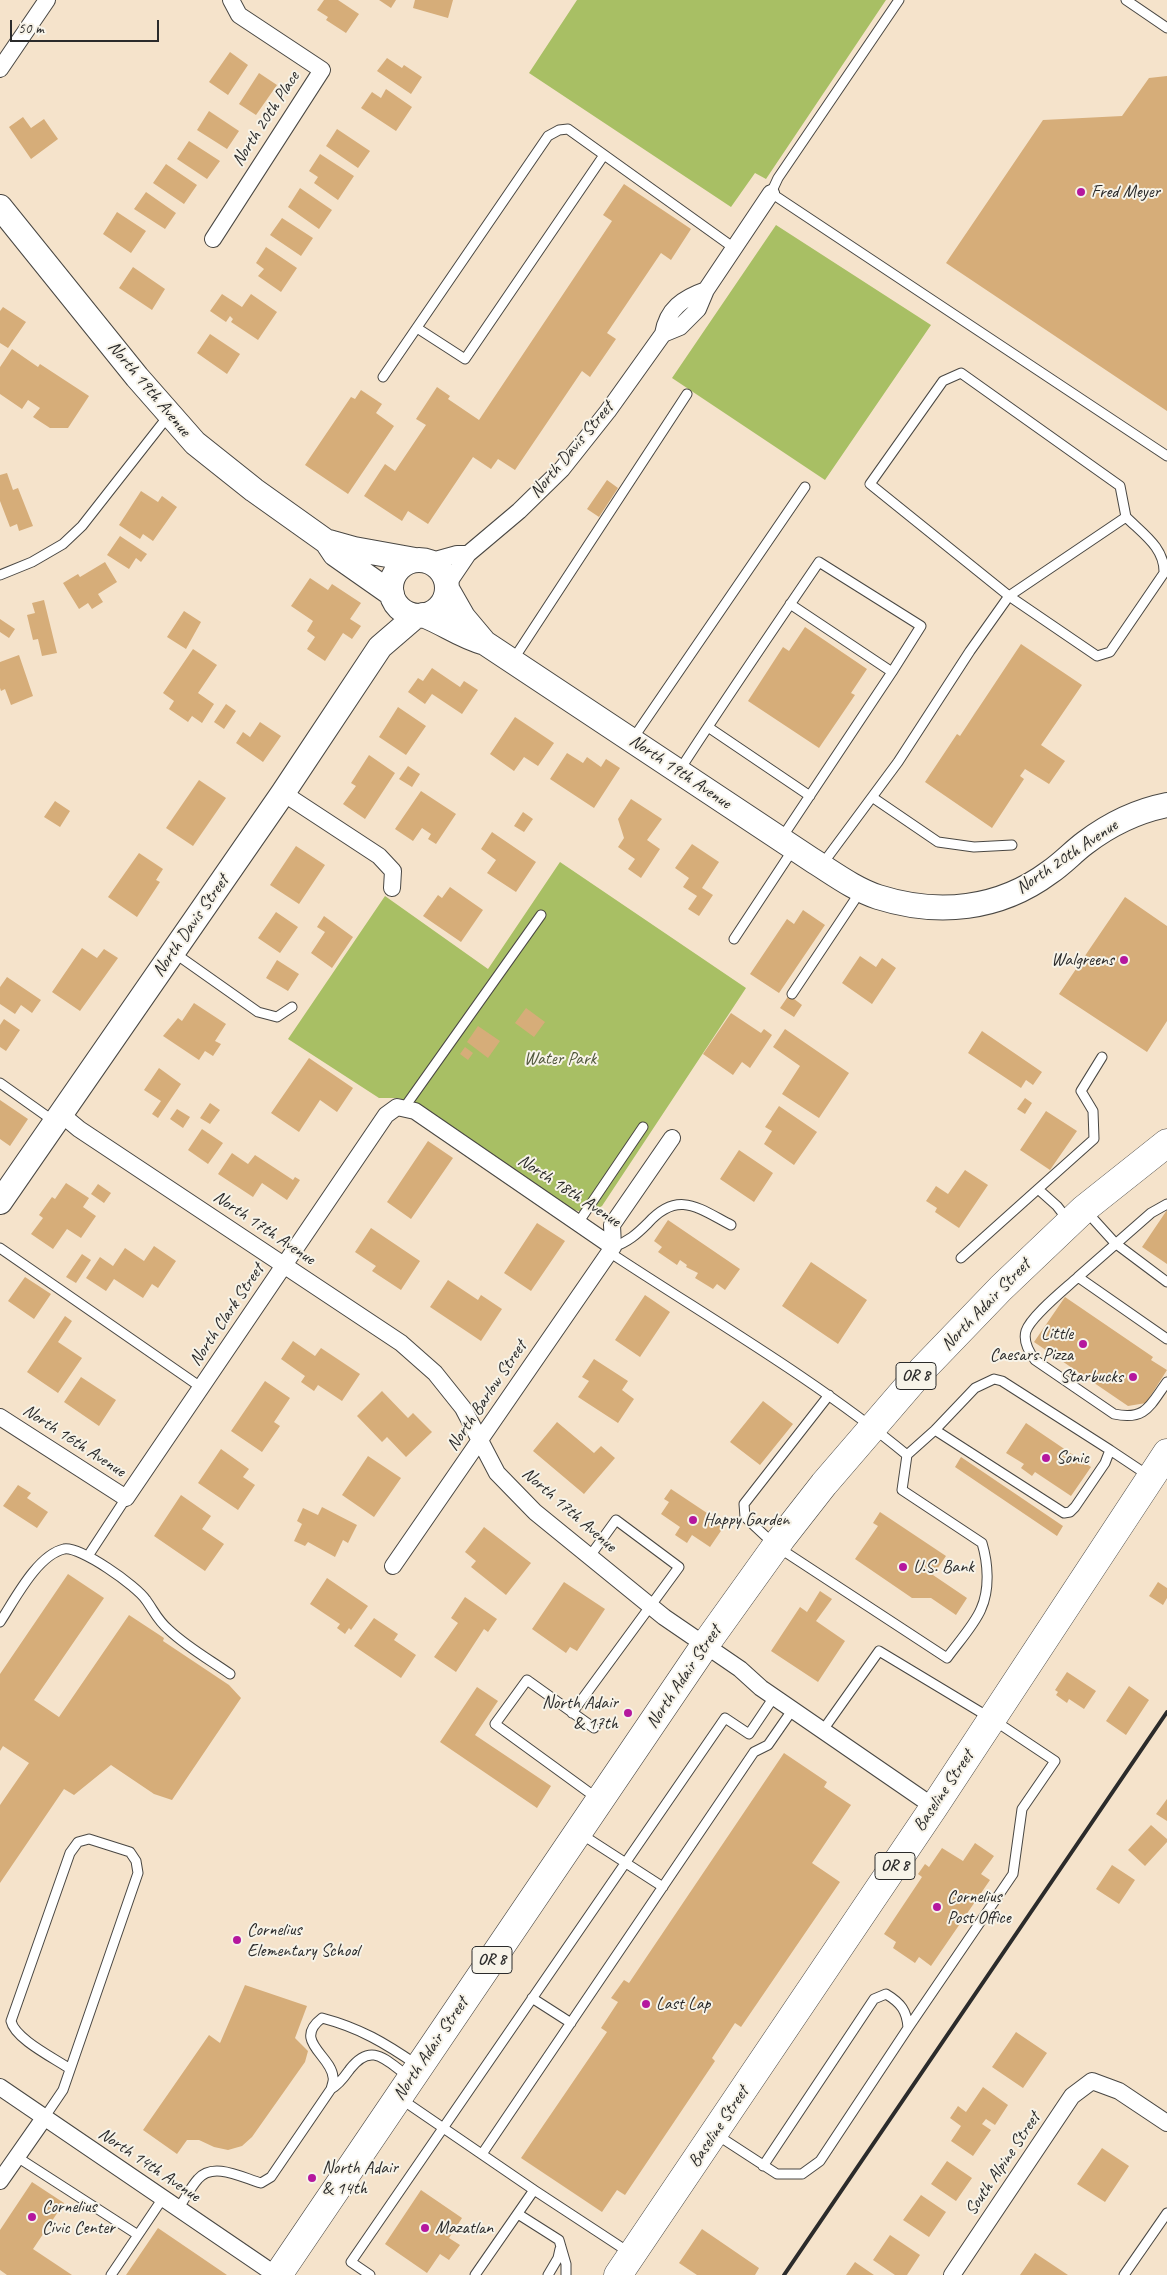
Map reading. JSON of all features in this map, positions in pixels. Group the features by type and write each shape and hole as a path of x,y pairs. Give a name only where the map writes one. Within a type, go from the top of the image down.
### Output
{"highway":[{"name":"North Adair Street","path":"277,2275 705,1645 776,1546 872,1426 923,1369 1001,1288 1077,1216 1167,1144"},
{"name":"Baseline Street","path":"625,2265 934,1807 1167,1453"}],"main road":[{"name":"North 19th Avenue","path":"0,207 169,415 205,452 327,542 361,551 421,561 439,568 463,617 485,643"},
{"name":"North 19th Avenue","path":"327,542 335,554 392,596 402,610 438,622 464,637 485,643 821,866 870,893"},
{"path":"380,647 392,596 392,581 398,570 421,561"},
{"path":"380,647 420,616 430,614 440,607 444,602 447,587"},
{"name":"North Davis Street","path":"0,1202 283,794 380,647"},
{"name":"North 20th Avenue","path":"870,893 922,907 939,909 989,902 1025,888 1049,873 1087,841 1114,824 1143,811 1167,805"}],"street":[{"path":"0,69 47,0"},
{"name":"North 20th Place","path":"213,239 322,70 239,15 230,0"},
{"name":"North Davis Street","path":"447,587 468,554 519,511 562,469 608,411 663,334 680,327 698,309 706,290 771,193"},
{"path":"421,561 468,554"},
{"path":"283,794 379,856 393,871 392,888"},
{"name":"North 18th Avenue","path":"401,1108 415,1111 578,1223 611,1249"},
{"name":"North Clark Street","path":"126,1498 386,1115 401,1108"},
{"name":"North 17th Avenue","path":"58,1118 401,1343 435,1373 463,1408 497,1473 535,1512 650,1606 793,1710 934,1807"},
{"name":"North 18th Avenue","path":"611,1249 612,1225 672,1138"},
{"name":"North Barlow Street","path":"393,1566 611,1249"},
{"name":"North 16th Avenue","path":"0,1417 126,1498"},
{"name":"South Alpine Street","path":"952,2275 1072,2096 1092,2081 1119,2090 1167,2123"},
{"name":"North 14th Avenue","path":"0,2088 277,2275"},
{"path":"0,2182 44,2118"}],"lane":[{"path":"899,0 778,178 771,193 1167,456"},
{"path":"1126,0 1167,28"},
{"path":"383,377 548,136 559,130 568,129 734,248"},
{"path":"417,328 465,359 604,155"},
{"path":"961,373 1120,486 1126,517 1159,549 1164,561 1164,573 1110,652 1097,656 1009,596 870,484 944,381 961,373"},
{"path":"513,661 687,394"},
{"path":"0,575 32,562 63,544 82,526 169,415"},
{"path":"632,740 805,487"},
{"path":"821,866 898,762 970,651 1009,596 1126,517"},
{"path":"679,772 819,562 920,626 810,796 788,844 734,939"},
{"path":"790,604 892,672"},
{"path":"708,727 810,796"},
{"path":"872,797 938,842 974,847 1012,845"},
{"path":"792,994 870,893"},
{"path":"401,1108 541,915"},
{"path":"173,952 258,1012 277,1017 292,1006"},
{"path":"961,1258 1094,1139 1092,1111 1081,1091 1102,1057"},
{"path":"0,1083 58,1118"},
{"path":"578,1223 643,1127"},
{"path":"1038,1189 1057,1206 1077,1216 1167,1282"},
{"path":"731,1225 694,1206 674,1204 660,1211 634,1237 611,1249 829,1396 872,1426 907,1455"},
{"path":"1167,1204 1151,1213 1078,1277 1031,1322 1025,1332 1029,1352 1035,1360 1114,1414 1124,1416 1140,1415 1146,1411 1167,1382"},
{"path":"0,1248 202,1388"},
{"path":"1078,1277 1167,1339"},
{"path":"829,1396 744,1504 745,1517 776,1546 947,1658 981,1610 987,1585 986,1557 982,1543 902,1490 907,1455 935,1430 974,1388 994,1379 1002,1381 1151,1477"},
{"path":"935,1430 1064,1513 1070,1512 1076,1506 1105,1463 1110,1450"},
{"path":"88,1556 126,1498"},
{"path":"572,1713 679,1567 616,1520 590,1556"},
{"path":"0,1622 37,1567 45,1559 64,1549 77,1550 138,1590 158,1620 170,1631 230,1674"},
{"path":"714,2134 777,2174 802,2174 820,2161 908,2028 1014,1874 1022,1809 1055,1761 992,1719 879,1651 823,1730"},
{"path":"594,1728 527,1680 495,1724 600,1801"},
{"path":"370,2275 351,2262 725,1718 749,1734 774,1696"},
{"path":"482,2154 754,1752 768,1745 793,1710"},
{"path":"578,1832 663,1887"},
{"path":"44,2118 63,2090 138,1873 136,1861 130,1852 89,1839 78,1842 70,1853 11,2021 12,2026 19,2035 70,2069"},
{"path":"763,2166 874,1999 886,1994 896,2000 907,2013 908,2028"},
{"path":"532,1998 571,2023"},
{"path":"332,2089 333,2076 329,2067 312,2046 310,2034 316,2022 322,2018 347,2024 379,2039 443,2128 534,2190 625,2265"},
{"path":"178,2209 199,2177 210,2172 224,2171 261,2182 271,2177 332,2089 338,2085 358,2059 366,2054 376,2055 410,2081"},
{"path":"18,2156 138,2235"},
{"path":"476,2275 534,2190"},
{"path":"112,2275 163,2198"},
{"path":"1124,2275 1167,2212"},
{"path":"518,2214 559,2240 566,2264 566,2275"},
{"path":"548,2275 558,2258 560,2248"}],"green space":[{"path":"577,0 886,0 766,179 755,173 731,207 529,73"},
{"path":"776,225 931,325 825,480 672,378"},
{"name":"Water Park","path":"560,862 746,988 602,1206 589,1213 574,1210 417,1104 398,1098 379,1098 288,1039 385,896 488,969"}],"building":[{"path":"324,0 338,0 359,14 346,33 326,20 328,17 317,10"},
{"path":"379,0 396,0 391,8"},
{"path":"415,0 453,0 448,18 413,8"},
{"path":"230,52 248,65 228,95 209,82"},
{"path":"387,58 402,68 404,65 422,77 411,94 377,71"},
{"path":"259,73 277,85 256,115 239,104"},
{"name":"Fred Meyer","path":"1167,76 1167,411 946,263 1043,120 1122,116 1149,78"},
{"path":"386,89 412,107 396,131 361,108 372,92 381,98"},
{"path":"209,111 239,131 227,149 197,130"},
{"path":"23,117 31,128 44,119 58,139 31,159 9,127"},
{"path":"337,129 370,151 358,168 326,146"},
{"path":"189,141 220,161 207,179 177,159"},
{"path":"320,154 354,176 338,200 314,183 318,177 309,171"},
{"path":"166,164 197,185 184,204 153,183"},
{"path":"624,184 691,229 671,260 661,253 607,333 616,339 590,377 582,371 515,470 498,459 491,469 473,457 428,524 408,511 402,521 364,496 385,464 395,471 426,425 416,419 437,387 450,396 448,399 479,420 612,221 603,215"},
{"path":"300,188 332,210 319,229 288,207"},
{"path":"146,192 176,213 165,229 134,209"},
{"path":"117,212 146,231 131,253 103,234"},
{"path":"282,218 313,238 301,256 270,235"},
{"path":"266,247 297,268 281,292 258,276 264,269 256,263"},
{"path":"133,267 165,289 152,310 119,288"},
{"path":"222,294 242,307 251,294 277,312 258,340 231,322 233,319 230,316 226,322 210,311"},
{"path":"3,307 26,322 8,348 0,343 0,311"},
{"path":"210,334 240,354 227,374 197,353"},
{"path":"12,349 38,367 40,364 89,396 68,428 50,428 33,417 40,408 28,400 22,409 0,394 0,367"},
{"path":"361,390 382,404 376,413 394,426 348,494 305,465 351,397 355,399"},
{"path":"7,473 13,490 18,488 33,526 19,531 17,524 10,527 0,501 0,475"},
{"path":"607,480 618,488 599,517 587,509"},
{"path":"141,491 158,502 162,496 177,507 153,541 143,534 140,539 119,525"},
{"path":"120,536 147,554 141,562 136,558 129,569 107,555"},
{"path":"105,562 117,582 98,594 103,602 92,609 88,603 79,609 63,583 78,574 80,577"},
{"path":"310,578 328,590 332,584 361,603 350,619 361,626 352,639 343,633 325,661 307,649 315,637 307,631 313,621 291,606"},
{"path":"44,600 57,653 42,656 38,639 33,640 27,615 35,613 32,603"},
{"path":"184,611 201,622 186,649 167,637"},
{"path":"0,619 15,629 9,638 0,632"},
{"path":"805,627 867,669 851,693 855,695 819,748 748,701 783,647 789,651"},
{"path":"1021,644 1082,685 1041,745 1065,761 1049,784 1025,769 1020,776 1024,779 992,828 925,782 957,734 960,736"},
{"path":"193,649 217,665 198,693 214,704 202,723 192,716 188,722 169,709 174,701 163,693"},
{"path":"19,655 33,696 11,705 5,689 1,691 0,688 0,662"},
{"path":"432,668 460,687 464,681 478,690 462,714 432,694 425,704 408,692 418,678 423,681"},
{"path":"226,704 236,711 224,729 214,722"},
{"path":"398,707 426,726 406,755 379,737"},
{"path":"515,717 554,743 538,766 524,757 514,771 490,754"},
{"path":"260,722 281,736 263,762 236,743 243,732 250,737"},
{"path":"567,753 583,763 587,757 601,767 606,759 620,768 594,808 550,779"},
{"path":"369,755 395,773 365,819 343,804 356,786 351,783"},
{"path":"408,766 420,774 412,787 399,779"},
{"path":"199,780 226,798 193,846 166,828"},
{"path":"421,791 456,814 436,844 428,839 431,834 422,828 413,841 395,829"},
{"path":"631,799 662,819 647,840 660,849 641,878 628,869 635,859 618,847 624,838 618,819"},
{"path":"55,801 70,811 60,827 44,817"},
{"path":"523,812 533,819 524,832 514,826"},
{"path":"492,832 536,862 516,892 487,873 496,860 481,849"},
{"path":"692,844 719,862 702,888 713,895 699,916 688,909 697,896 683,887 689,878 675,868"},
{"path":"296,846 325,865 299,904 270,885"},
{"path":"139,853 163,869 156,880 160,882 137,917 108,897"},
{"path":"450,887 483,910 461,942 423,916 438,895 442,898"},
{"name":"Walgreens","path":"1125,897 1167,926 1167,1021 1147,1052 1059,994"},
{"path":"803,910 825,925 779,993 750,974 787,919 794,924"},
{"path":"276,912 298,927 280,953 258,938"},
{"path":"324,916 353,937 332,968 311,953 325,932 317,927"},
{"path":"82,948 97,958 104,949 118,958 80,1011 52,992"},
{"path":"860,956 876,967 882,958 896,968 872,1004 842,983"},
{"path":"277,960 299,974 288,991 266,978"},
{"path":"7,977 41,1000 32,1013 21,1005 15,1014 0,1004 0,987"},
{"path":"789,995 802,1005 794,1017 780,1008"},
{"path":"194,1003 226,1024 215,1041 221,1044 213,1056 205,1051 199,1060 163,1036 178,1018 182,1021"},
{"path":"526,1008 545,1022 534,1037 515,1023"},
{"path":"731,1013 761,1033 764,1029 772,1035 750,1068 742,1062 733,1075 703,1054"},
{"path":"4,1019 20,1030 6,1051 0,1047 0,1025"},
{"path":"478,1026 500,1041 488,1058 467,1042"},
{"path":"785,1029 849,1073 819,1118 782,1094 800,1066 773,1047"},
{"path":"982,1031 1042,1072 1033,1085 1026,1080 1021,1088 968,1053"},
{"path":"465,1047 473,1053 468,1060 460,1054"},
{"path":"309,1058 353,1088 337,1112 320,1100 299,1132 271,1113"},
{"path":"159,1068 181,1084 158,1118 152,1114 161,1101 144,1090"},
{"path":"1025,1098 1032,1103 1025,1114 1017,1109"},
{"path":"0,1100 28,1119 10,1146 0,1139"},
{"path":"210,1103 220,1110 210,1124 200,1118"},
{"path":"779,1106 817,1132 794,1165 764,1144 772,1131 765,1127"},
{"path":"177,1109 190,1117 183,1128 170,1119"},
{"path":"1046,1111 1077,1131 1050,1170 1020,1150"},
{"path":"202,1129 223,1143 208,1164 188,1150"},
{"path":"428,1141 453,1158 411,1219 387,1202"},
{"path":"739,1150 773,1173 754,1202 720,1179"},
{"path":"232,1153 248,1164 255,1155 293,1180 295,1177 300,1180 287,1200 262,1183 253,1197 218,1174"},
{"path":"965,1170 988,1185 959,1228 935,1212 937,1208 926,1201 936,1186 948,1194"},
{"path":"66,1183 89,1198 83,1207 96,1216 81,1238 67,1229 53,1249 31,1234 43,1218 39,1215 52,1197 55,1199"},
{"path":"98,1184 111,1193 104,1203 91,1194"},
{"path":"1167,1210 1167,1264 1142,1247"},
{"path":"668,1220 740,1269 725,1290 717,1284 713,1289 695,1278 698,1273 686,1267 687,1265 680,1260 677,1265 658,1252 662,1247 654,1241"},
{"path":"537,1223 565,1241 531,1291 504,1273"},
{"path":"371,1228 420,1261 401,1290 372,1271 376,1266 355,1252"},
{"path":"154,1246 176,1261 158,1288 152,1284 143,1298 114,1279 106,1291 86,1278 100,1257 113,1266 125,1248 144,1261"},
{"path":"82,1254 91,1260 76,1283 66,1277"},
{"path":"811,1262 867,1300 838,1344 782,1306"},
{"path":"25,1277 51,1294 34,1319 8,1301"},
{"path":"448,1280 478,1300 481,1295 502,1309 481,1341 430,1307"},
{"path":"645,1295 670,1312 640,1357 615,1340"},
{"path":"1065,1297 1153,1357 1151,1360 1167,1370 1146,1403 1128,1406 1034,1342"},
{"path":"65,1316 72,1321 58,1342 82,1358 58,1393 27,1372"},
{"path":"293,1341 315,1356 321,1348 360,1374 342,1401 318,1385 314,1391 301,1382 305,1376 281,1359"},
{"path":"594,1359 628,1381 622,1390 634,1399 618,1423 578,1397 589,1381 582,1377"},
{"path":"81,1377 116,1400 99,1426 64,1402"},
{"path":"265,1381 290,1398 274,1422 280,1426 262,1452 231,1431"},
{"path":"382,1391 408,1418 413,1413 432,1432 406,1457 387,1437 382,1442 357,1416"},
{"path":"763,1401 793,1424 760,1465 730,1442"},
{"path":"557,1422 594,1453 601,1446 615,1458 584,1494 533,1451"},
{"name":"Sonic","path":"1026,1423 1091,1467 1071,1496 1035,1472 1032,1476 1021,1468 1024,1464 1006,1453"},
{"path":"221,1449 249,1469 243,1477 255,1485 238,1510 198,1483"},
{"path":"368,1456 401,1478 374,1517 342,1495"},
{"path":"961,1457 1063,1526 1057,1536 955,1467"},
{"path":"18,1485 31,1493 27,1498 48,1512 37,1528 3,1506"},
{"name":"Happy Garden","path":"671,1489 725,1525 710,1547 692,1535 687,1543 675,1535 680,1527 661,1514 669,1502 664,1499"},
{"path":"181,1495 211,1516 202,1529 224,1544 205,1571 154,1536"},
{"path":"322,1507 357,1525 348,1543 343,1540 335,1557 308,1542 305,1546 294,1541 302,1524 297,1521 303,1508 318,1515"},
{"name":"U.S. Bank","path":"880,1512 946,1556 933,1575 967,1598 956,1615 931,1598 912,1598 855,1559 878,1526 873,1523"},
{"path":"484,1527 531,1563 506,1595 471,1567 476,1561 465,1552"},
{"path":"68,1574 104,1598 34,1700 59,1717 129,1615 164,1638 163,1641 229,1685 241,1698 172,1800 154,1794 111,1765 74,1795 64,1789 0,1883 0,1805 29,1763 3,1746 0,1751 0,1674"},
{"path":"327,1578 368,1606 351,1630 349,1628 345,1634 337,1628 340,1624 310,1604"},
{"path":"564,1582 605,1609 577,1651 570,1647 566,1653 532,1629"},
{"path":"1158,1582 1167,1588 1167,1598 1163,1605 1149,1596"},
{"path":"820,1591 832,1599 816,1621 845,1641 818,1682 771,1651 800,1607 807,1612"},
{"path":"465,1597 497,1619 488,1632 484,1629 456,1672 434,1657 458,1623 451,1618"},
{"path":"374,1618 398,1634 394,1640 416,1655 401,1678 354,1646"},
{"path":"1067,1672 1096,1691 1084,1709 1069,1699 1067,1703 1056,1695 1058,1692 1055,1690"},
{"path":"1129,1686 1149,1700 1126,1735 1106,1721"},
{"path":"477,1687 498,1701 475,1735 551,1786 537,1808 440,1742"},
{"path":"784,1753 827,1782 824,1787 851,1805 812,1863 840,1882 741,2027 735,2023 712,2058 715,2061 625,2195 617,2190 602,2212 521,2158 607,2032 601,2028 618,2002 611,1998 624,1980 629,1983"},
{"path":"1167,1799 1167,1821 1156,1814"},
{"path":"1151,1825 1167,1839 1167,1842 1145,1866 1128,1850"},
{"name":"Cornelius Post Office","path":"975,1843 994,1856 981,1874 990,1880 931,1966 919,1957 915,1963 893,1948 896,1942 884,1934 922,1877 918,1874 925,1864 929,1867 942,1848 963,1861"},
{"path":"1112,1865 1135,1880 1119,1904 1096,1889"},
{"path":"245,1985 307,2006 295,2038 308,2051 305,2062 252,2137 242,2146 228,2150 214,2147 199,2140 187,2140 177,2154 143,2130 209,2035 220,2043"},
{"path":"1016,2032 1047,2053 1023,2088 992,2067"},
{"path":"983,2087 1008,2105 995,2125 986,2119 982,2124 991,2130 973,2156 951,2141 961,2126 950,2118 958,2106 966,2112"},
{"path":"1102,2148 1129,2166 1105,2202 1077,2184"},
{"path":"947,2161 972,2178 956,2201 931,2184"},
{"name":"Cornelius Civic Center","path":"32,2182 64,2203 33,2249 72,2275 7,2275 0,2270 0,2230"},
{"name":"Mazatlan","path":"421,2190 462,2218 449,2238 460,2245 449,2260 440,2254 427,2273 385,2244"},
{"path":"921,2195 946,2212 929,2237 903,2220"},
{"path":"158,2228 227,2275 126,2275"},
{"path":"702,2229 759,2268 755,2275 697,2275 679,2263"},
{"path":"890,2235 920,2255 907,2275 895,2275 873,2260"},
{"path":"1035,2253 1068,2275 1020,2275"},
{"path":"855,2262 874,2275 846,2275"}],"railway":[{"path":"784,2275 1167,1712"}],"place":[{"name":"Fred Meyer","path":"1081,192"},
{"name":"Walgreens","path":"1124,960"},
{"name":"Little Caesars Pizza","path":"1083,1344"},
{"name":"Starbucks","path":"1133,1377"},
{"name":"Sonic","path":"1046,1458"},
{"name":"Happy Garden","path":"693,1520"},
{"name":"U.S. Bank","path":"903,1567"},
{"name":"North Adair & 17th","path":"628,1713"},
{"name":"Cornelius Post Office","path":"937,1907"},
{"name":"Cornelius Elementary School","path":"237,1940"},
{"name":"Last Lap","path":"646,2004"},
{"name":"North Adair & 14th","path":"312,2178"},
{"name":"Cornelius Civic Center","path":"32,2217"},
{"name":"Mazatlan","path":"425,2228"}]}
